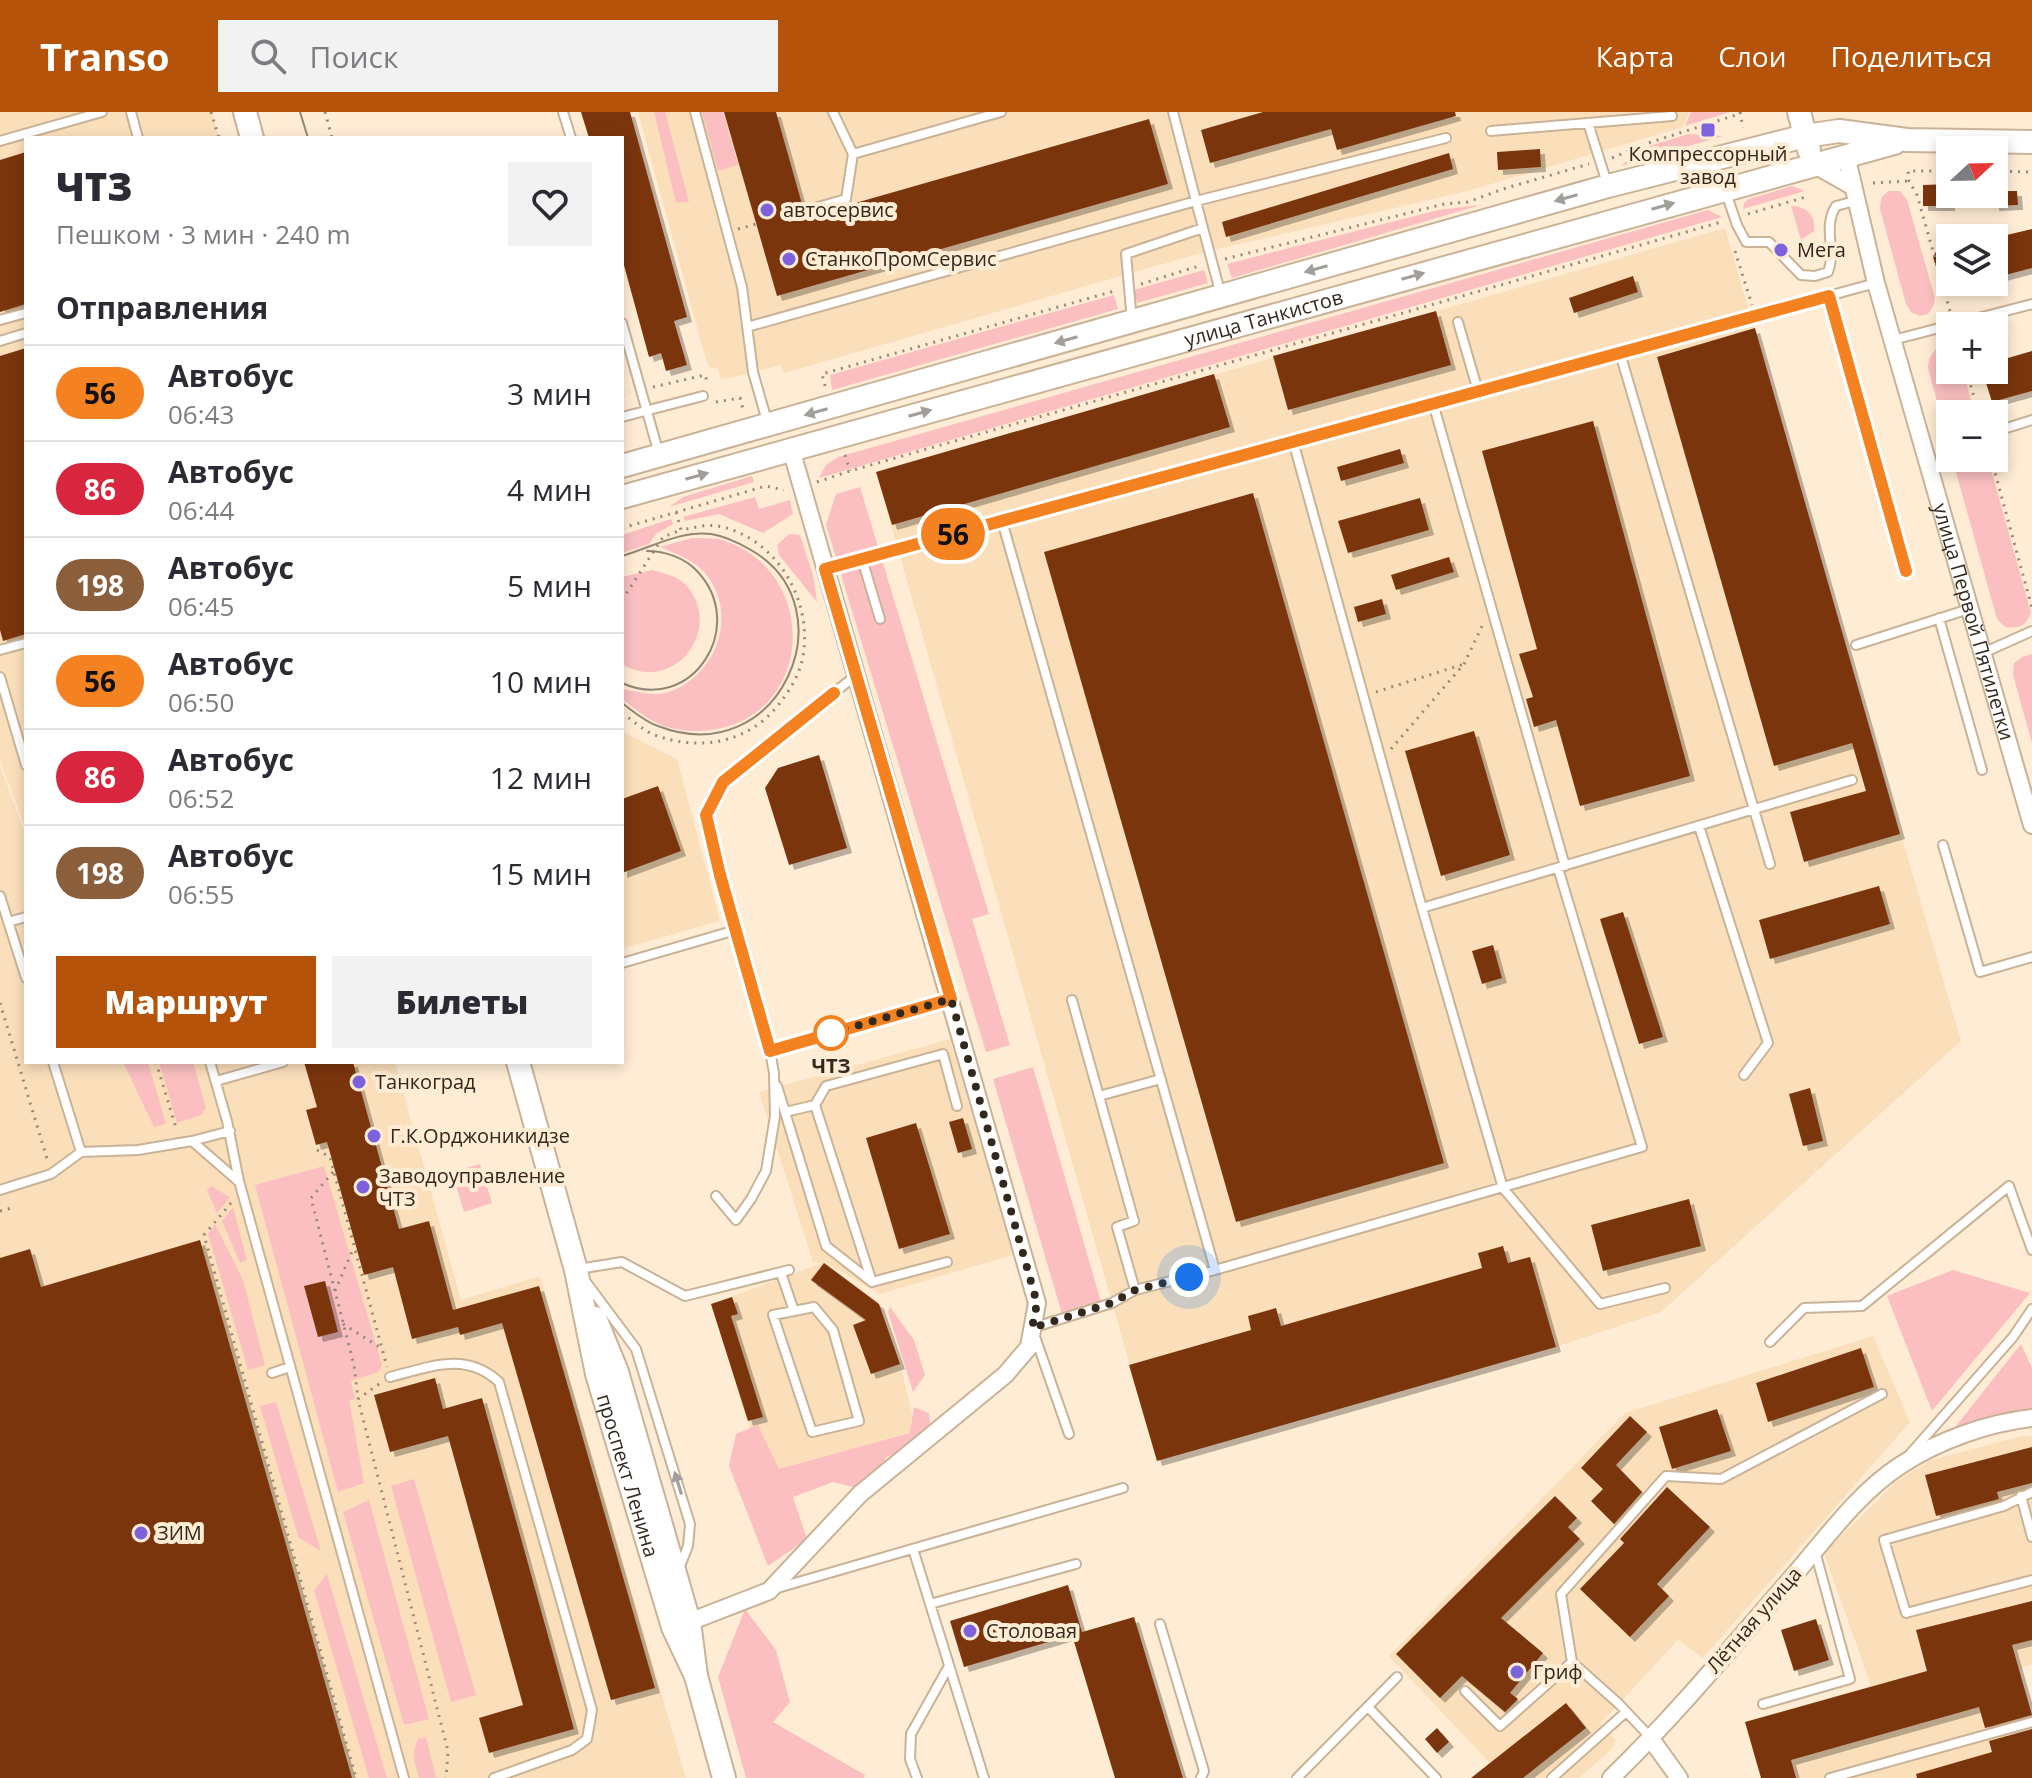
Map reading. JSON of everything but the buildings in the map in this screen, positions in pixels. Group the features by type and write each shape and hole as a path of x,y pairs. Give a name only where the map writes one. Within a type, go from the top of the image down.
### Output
{"main road":[{"path":"245,112 251,136"},
{"path":"1799,112 1813,164"},
{"name":"улица Танкистов","path":"624,465 1608,186 1805,136 1837,122 1907,140 2032,142"},
{"name":"улица Первой Пятилетки","path":"1837,122 1846,155"},
{"name":"улица Танкистов","path":"624,496 1907,140"},
{"path":"767,426 791,449"},
{"name":"проспект Ленина","path":"519,1064 607,1373 676,1566 689,1622 696,1676 724,1778"},
{"name":"проспект Ленина","path":"607,1373 667,1609 696,1676"},
{"path":"667,1609 675,1618 689,1622"}],"street":[{"name":"улица Первой Пятилетки","path":"1846,155 1876,283 2032,825"},
{"path":"1813,164 1854,194"},
{"path":"689,1622 769,1591 860,1494 1005,1375 1029,1347 1037,1303 791,449"},
{"name":"Лётная улица","path":"1611,1778 1651,1739 1853,1506 1900,1465 1943,1443 2007,1421 2032,1418"},
{"path":"1651,1739 1679,1778"}],"lane":[{"path":"0,141 102,112"},
{"path":"131,112 137,136"},
{"path":"563,112 570,136"},
{"path":"695,112 742,287 753,372 767,426"},
{"path":"790,215 846,199 853,154 833,112"},
{"path":"853,154 1001,112"},
{"path":"1173,112 1222,296"},
{"path":"1491,131 1672,116"},
{"path":"1588,123 1608,186"},
{"path":"747,327 1196,201 1446,138"},
{"path":"1725,189 1746,242 1769,242 1801,275 1815,276 1828,272 1833,260 1828,237 1829,217 1836,206 1854,194"},
{"path":"1132,321 1126,254 1203,228"},
{"path":"825,569 1876,283"},
{"path":"1829,296 1906,571"},
{"path":"1999,312 2032,304"},
{"path":"0,320 24,314"},
{"path":"1458,322 1478,391"},
{"path":"1893,340 1936,328"},
{"path":"624,330 660,455"},
{"path":"0,341 24,334"},
{"path":"1620,353 1770,864"},
{"path":"624,417 703,396"},
{"path":"1069,1434 1032,1328 1112,1303 1135,1290 1215,1270 1642,1147 1433,403"},
{"path":"2008,428 2032,420"},
{"path":"1293,441 1503,1188 1600,1304 1665,1288"},
{"path":"1002,521 1215,1270"},
{"path":"862,559 880,619"},
{"path":"1856,645 1970,609"},
{"path":"1939,618 1982,770"},
{"path":"1983,653 2032,631"},
{"path":"0,650 24,644"},
{"path":"855,676 723,782 706,815 774,1073 826,1246 872,1282"},
{"path":"0,677 24,758"},
{"path":"1422,908 1852,780"},
{"path":"1699,826 1768,1043 1744,1075"},
{"path":"1943,845 1980,972 2032,957"},
{"path":"0,896 24,972"},
{"path":"8,922 24,918"},
{"path":"624,962 736,930"},
{"path":"770,1051 951,999"},
{"path":"1072,1000 1134,1221 1117,1227 1135,1290"},
{"path":"785,1112 815,1105 826,1086 943,1054 957,1106"},
{"path":"54,1064 81,1152"},
{"path":"211,1064 230,1131 240,1186 404,1778"},
{"path":"216,1081 276,1064"},
{"path":"716,1196 736,1220 766,1171 775,1116 774,1073"},
{"path":"1099,1096 1161,1079"},
{"path":"815,1105 872,1282"},
{"path":"0,1190 51,1174 81,1152 138,1150 180,1144 230,1131"},
{"path":"192,1141 240,1186"},
{"path":"1770,1342 1804,1308 1862,1306 2009,1186 2032,1250"},
{"path":"650,1551 657,1560 676,1566 688,1546 690,1524 636,1349 576,1270 622,1262 685,1296 785,1272 794,1311"},
{"path":"872,1282 947,1262"},
{"path":"814,1307 833,1330 859,1421 812,1432 773,1315 794,1311 814,1307"},
{"path":"1900,1465 2013,1337 2032,1309"},
{"path":"390,1377 462,1363 485,1370 499,1382 590,1699 592,1710 587,1739 572,1750 494,1778"},
{"path":"272,1373 290,1367"},
{"path":"1651,1739 1572,1662 1561,1594 1666,1476 1721,1479 1882,1394"},
{"path":"769,1591 1123,1488"},
{"path":"2032,1492 2004,1506 1884,1540 1906,1613 2032,1580"},
{"path":"2021,1496 2032,1537"},
{"path":"913,1549 984,1778"},
{"path":"1763,1704 1850,1679 1815,1550"},
{"path":"930,1604 1076,1564"},
{"path":"1160,1624 1204,1771 1201,1778"},
{"path":"1465,1691 1500,1726 1572,1662"},
{"path":"917,1778 910,1759 911,1734 949,1666"},
{"path":"1297,1778 1397,1677"},
{"path":"1368,1707 1436,1778"},
{"path":"1552,1778 1626,1712"},
{"path":"1830,1778 2032,1722"}],"path":[{"path":"211,112 218,136"},
{"path":"325,112 331,136"},
{"path":"822,374 1213,262 1444,204 1468,202 1621,155 1642,145 1740,113 1743,128"},
{"path":"1936,171 1908,171 1951,312"},
{"path":"2008,171 2032,172"},
{"path":"1873,183 1909,181"},
{"path":"624,527 766,486 790,492 850,471 1809,196"},
{"path":"727,232 756,224"},
{"path":"1735,251 1753,311"},
{"path":"624,394 705,375 714,402 740,398 767,426"},
{"path":"1995,472 2032,608"},
{"path":"676,512 681,530"},
{"path":"624,597 663,537 681,530 716,526 748,536 770,554 791,580 803,615 803,655 790,690 766,721 738,738 711,744 678,741 650,733 624,714"},
{"path":"1381,761 1464,664 1491,606"},
{"path":"1363,696 1464,664"},
{"path":"0,1003 51,1174"},
{"path":"157,1064 180,1144"},
{"path":"317,1150 330,1157 390,1377 358,1399"},
{"path":"334,1171 311,1198 354,1365 358,1399 448,1751 446,1778"},
{"path":"240,1186 204,1235 356,1778"},
{"path":"0,1211 12,1208"},
{"path":"335,1291 354,1247"},
{"path":"343,1324 382,1348"}],"shaded area":[{"path":"0,112 212,112 218,136 24,136 24,825 0,760"},
{"path":"638,112 1689,112 1683,127 1468,191 1205,252 784,373 781,365 721,380 718,369 709,367 705,356"},
{"path":"654,112 665,112 689,202 676,203"},
{"path":"702,112 723,112 738,165 718,171"},
{"path":"1691,112 1730,112 1685,126"},
{"path":"1688,134 1723,136 1621,166 1643,148"},
{"path":"1792,186 1805,191 1743,209 1749,199"},
{"path":"1888,191 1900,191 1907,200 1935,298 1928,314 1920,316 1911,312 1906,304 1880,209 1881,198"},
{"path":"1481,205 1232,278 1227,264 1438,210"},
{"path":"1791,206 1805,210 1812,216 1814,231 1801,240"},
{"path":"1708,210 1722,217 819,478 826,465 838,457"},
{"path":"1725,228 1961,1041 1661,1312 1556,1347 1157,1461 876,472"},
{"path":"1204,270 1208,283 1137,303 1134,290"},
{"path":"1114,295 1118,309 832,390 830,375"},
{"path":"1935,350 1936,384 1967,384 1971,400 1937,400 1928,368"},
{"path":"1956,472 1992,472 2031,613 2021,626 2005,627 1997,619"},
{"path":"752,476 754,482 669,507 683,497"},
{"path":"860,487 989,914 972,919 1010,1045 986,1052 826,525 836,494"},
{"path":"755,497 759,509 790,500 793,514 763,533 719,514 685,521 683,517"},
{"path":"671,519 673,524 656,534 649,544 624,552 624,534"},
{"path":"789,534 800,535 813,575 817,602 779,555 777,545"},
{"path":"692,538 722,540 754,556 776,580 789,610 793,641 786,672 771,699 746,719 711,730 684,730 663,726 624,700 624,689 660,694 683,685 698,674 718,642 720,606 715,588 694,564 660,547"},
{"path":"652,570 674,577 686,585 697,602 700,620 697,637 688,653 675,664 659,671 641,672 624,665 624,577"},
{"path":"2032,654 2032,743 2013,675 2014,663"},
{"path":"624,732 677,759 720,921 624,948"},
{"path":"0,766 24,831 24,1064 396,1064 461,1300 540,1276 686,1778 0,1778"},
{"path":"950,1039 1013,1255 880,1294 826,1263 878,1302 900,1364 917,1433 766,1481 711,1304 822,1263 813,1262 759,1092"},
{"path":"124,1064 149,1064 166,1124 154,1127"},
{"path":"160,1064 194,1064 206,1108 201,1115 177,1123"},
{"path":"1033,1067 1101,1302 1062,1314 993,1079"},
{"path":"480,1164 492,1203 464,1212 452,1172"},
{"path":"324,1166 382,1365 378,1372 351,1381 355,1399 349,1400 364,1483 338,1492 255,1185"},
{"path":"211,1186 230,1197 217,1213 207,1190"},
{"path":"233,1207 247,1260 240,1263 222,1221"},
{"path":"215,1224 243,1280 265,1365 248,1370 208,1234"},
{"path":"1953,1270 2030,1293 1932,1411 1887,1296"},
{"path":"890,1307 914,1340 925,1375 913,1392 888,1312"},
{"path":"1873,1336 1910,1422 1703,1658 1678,1640 1601,1723 1615,1740 1613,1748 1579,1778 1504,1778 1389,1656 1625,1413"},
{"path":"2021,1344 2032,1368 2032,1409 1952,1431"},
{"path":"276,1402 321,1551 298,1537 260,1406"},
{"path":"914,1407 929,1413 931,1431 920,1441 885,1458 887,1465 853,1487 833,1482 793,1497 807,1539 768,1566 729,1466 736,1434 758,1425 779,1469 910,1433"},
{"path":"2032,1436 2032,1664 2019,1669 2032,1715 2032,1778 1761,1778 1745,1722 1871,1686 1824,1553 1897,1481 1931,1460"},
{"path":"414,1479 476,1695 451,1702 391,1486"},
{"path":"369,1500 429,1719 404,1725 343,1512"},
{"path":"327,1574 387,1778 369,1778 314,1590"},
{"path":"745,1609 776,1650 790,1702 773,1722 865,1775 864,1778 746,1778 718,1677"},
{"path":"426,1737 436,1778 419,1778 416,1768 416,1744 418,1739"}],"tram line":[{"path":"300,112 307,136"},
{"path":"624,555 677,537 700,533 716,535 742,545 781,576 796,608 798,643 788,677 767,706 738,726 701,734 658,726 624,704"},
{"path":"624,684 647,690 671,687 690,676 705,660 715,639 717,616 712,593 697,571 674,556 647,551"}],"bus line":[{"name":"56","path":"834,693 723,782 706,815 770,1051 951,999 825,569 1829,296 1906,571"}],"place":[{"name":"Компрессорный завод","path":"1708,130"},
{"name":"автосервис","path":"767,210"},
{"name":"Мега","path":"1781,250"},
{"name":"СтанкоПромСервис","path":"789,259"},
{"name":"ЧТЗ","path":"831,1033"},
{"name":"Танкоград","path":"359,1082"},
{"name":"Г.К.Орджоникидзе","path":"374,1136"},
{"name":"Заводоуправление ЧТЗ","path":"363,1187"},
{"name":"ЗИМ","path":"141,1533"},
{"name":"Столовая","path":"970,1631"},
{"name":"Гриф","path":"1517,1672"}],"route":[{"path":"831,1033 951,999 1037,1303 1032,1328 1112,1303 1135,1290 1189,1277"}]}
